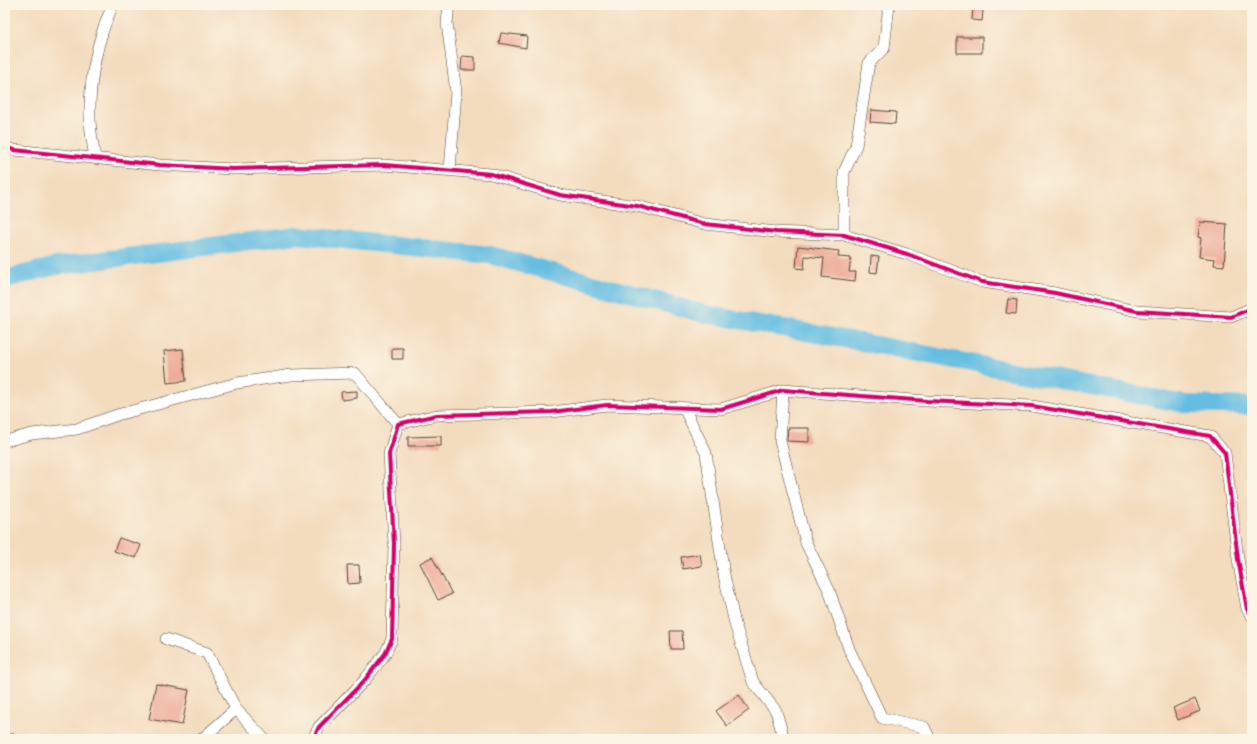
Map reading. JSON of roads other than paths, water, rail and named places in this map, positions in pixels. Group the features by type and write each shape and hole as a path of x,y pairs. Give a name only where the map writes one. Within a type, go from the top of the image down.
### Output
{"street":[{"path":"95,158 90,118 93,73 104,25 113,5"},
{"path":"449,5 447,23 456,92 450,170"},
{"path":"844,236 844,172 856,146 869,63 884,48 889,5"},
{"path":"5,147 14,150 160,165 233,169 384,165 491,174 560,195 638,206 704,224 776,232 844,236 907,254 982,282 1055,293 1137,311 1231,317 1252,308"},
{"path":"5,441 32,434 77,429 117,415 237,383 292,375 355,373 398,424"},
{"path":"783,390 780,441 806,543 829,590 849,649 882,718 924,728 930,739"},
{"path":"398,424 437,415 552,412 608,405 721,409 783,390 927,401 1032,406 1210,436 1225,453 1238,559 1247,609 1252,616"},
{"path":"684,408 706,453 724,575 735,624 753,682 776,711 784,739"},
{"path":"313,739 319,727 368,675 385,654 392,639 394,544 389,454 398,424"},
{"path":"166,639 207,653 236,709 264,739"},
{"path":"202,739 236,709"},
{"path":"5,739 12,739"}],"waterway":[{"path":"5,279 56,266 297,235 490,255 705,314 1185,404 1252,406"}]}
